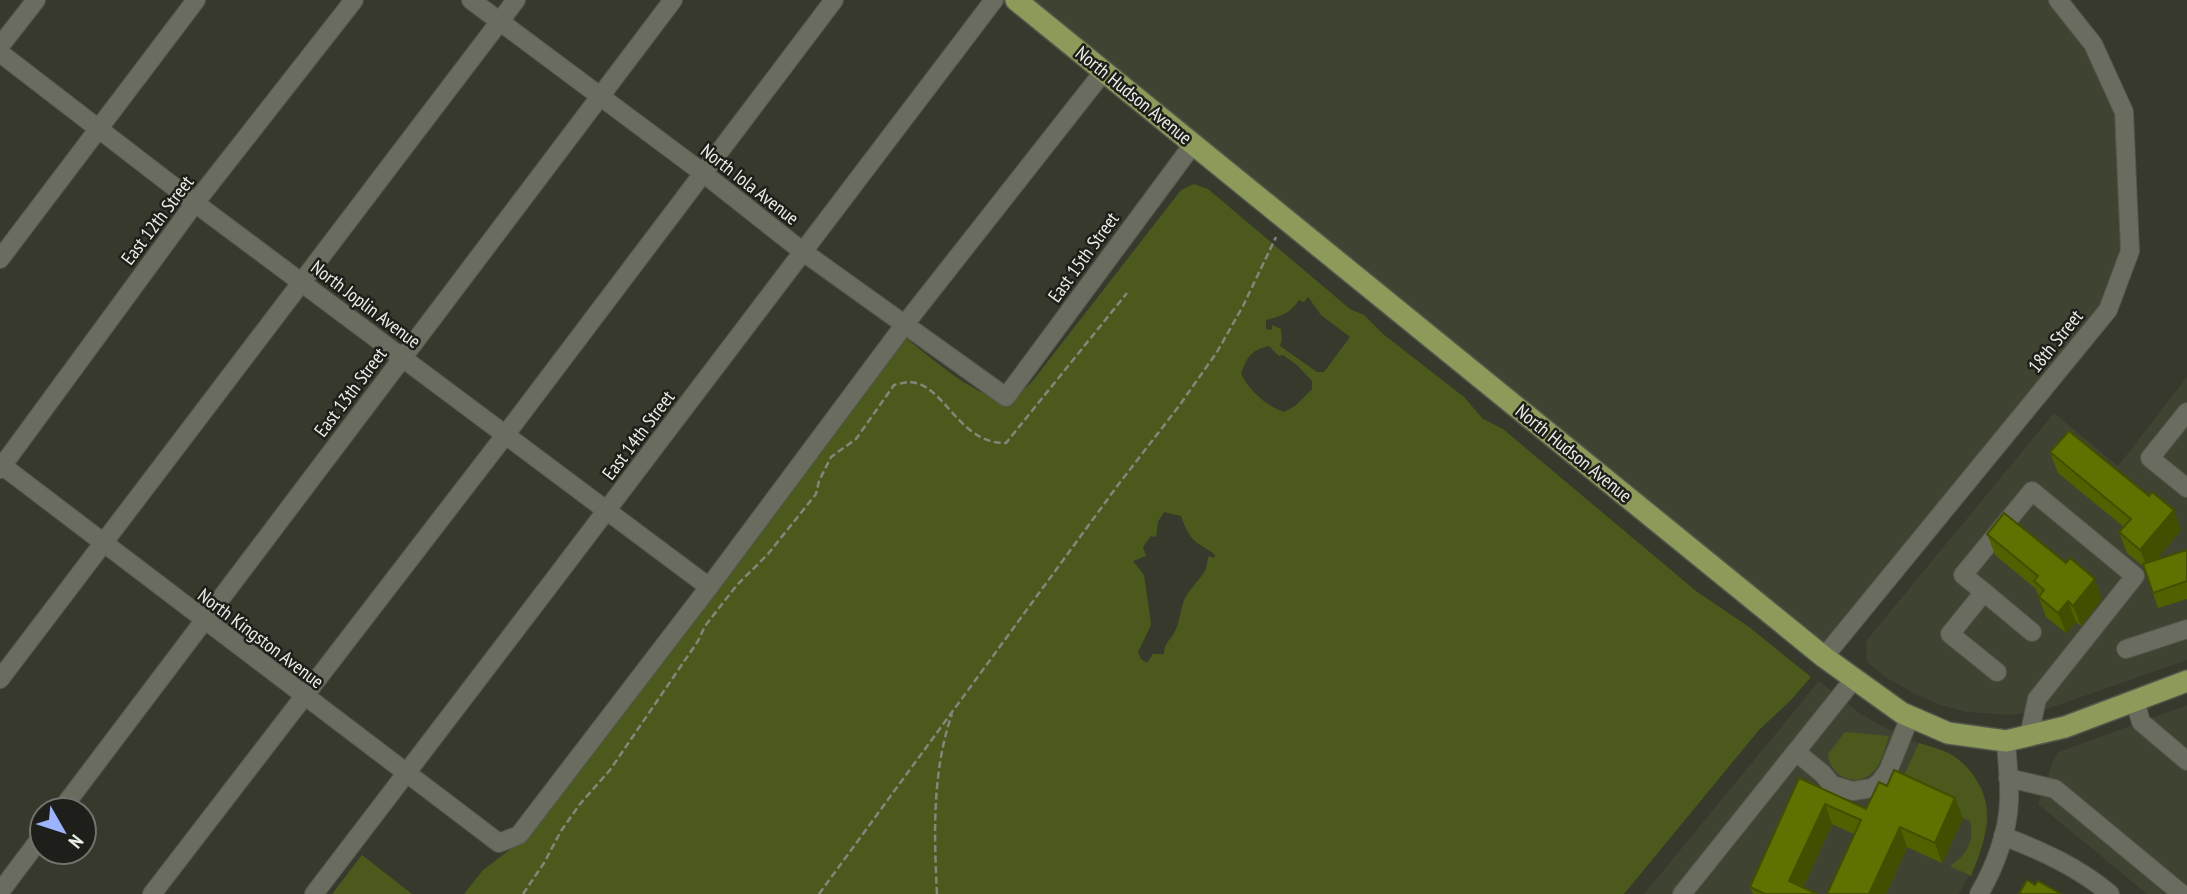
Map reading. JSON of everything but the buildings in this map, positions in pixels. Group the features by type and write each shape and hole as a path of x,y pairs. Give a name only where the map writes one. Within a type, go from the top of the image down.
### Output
{"main road":[{"name":"North Hudson Avenue","path":"1016,0 1824,657 1902,713 1948,733 2006,741 2065,727 2187,681"}],"street":[{"path":"0,46 36,0"},
{"path":"0,259 196,0"},
{"name":"East 12th Street","path":"1,466 195,203 354,0"},
{"name":"North Iola Avenue","path":"471,0 703,173 802,251 1006,397"},
{"path":"0,678 516,0"},
{"name":"East 13th Street","path":"72,796 673,0"},
{"path":"152,894 506,434 834,0"},
{"name":"East 14th Street","path":"314,894 608,511 994,0"},
{"name":"18th Street","path":"1824,657 2108,310 2130,251 2124,112 2093,44 2058,0"},
{"name":"North Joplin Avenue","path":"0,53 195,203 709,587"},
{"path":"709,587 905,324 1104,71"},
{"name":"East 15th Street","path":"1006,397 1194,143"},
{"path":"2187,412 2150,458 2187,488"},
{"name":"North Kingston Avenue","path":"1,466 499,843 519,835 709,587"},
{"path":"2029,736 2037,699 2135,576 2032,491 1963,575 2032,632"},
{"path":"1984,592 1950,634 1997,672"},
{"path":"2126,649 2187,629"},
{"path":"1682,894 1854,679"},
{"path":"2135,701 2141,722 2187,761"},
{"path":"1796,752 1832,785 1853,791 1872,788 1888,771 1910,717"},
{"path":"1979,894 1994,863 2010,802 2006,741"},
{"path":"2008,778 2055,789 2182,894"},
{"path":"2003,835 2041,850 2076,869 2110,894"},
{"path":"0,892 28,855"}],"path":[{"path":"819,894 1217,352 1286,218"},
{"path":"523,894 561,831 610,770 698,641 705,626 816,494 819,481 831,457 856,439 870,423 894,385 910,382 922,386 942,401 961,424 977,435 995,443 1006,443 1127,293"},
{"path":"937,894 935,820 941,754 954,708"}],"shaded area":[{"path":"1016,0 2058,0 2124,112 2130,251 2108,310 1824,657"},
{"path":"2187,377 2187,660 2047,709 2010,715 1967,712 1940,705 1887,678 1867,662 1866,641 2054,413 2118,466"},
{"path":"1819,681 1861,714 1904,738 1949,753 1972,773 1982,789 1988,822 1978,859 1959,894 1644,894"},
{"path":"2187,705 2187,894 2147,894 2038,804 2059,752"}],"green space":[{"path":"1194,184 1208,189 1350,309 1364,315 1383,334 1464,397 1483,419 1503,429 1696,591 1749,627 1811,677 1759,730 1624,894 464,894 483,870 521,841 903,336 969,385 983,393 1010,401 1031,383 1181,190","holes":["1308,297 1321,315 1350,337 1324,372 1317,372 1280,346 1281,329 1272,325 1272,330 1266,329 1266,320 1285,314 1299,300 1304,302","1269,346 1279,356 1283,355 1297,365 1312,381 1312,389 1295,406 1284,412 1259,397 1241,374 1250,355","1164,512 1181,516 1193,539 1215,555 1214,558 1209,556 1205,571 1185,599 1177,627 1166,645 1164,654 1153,654 1147,663 1141,659 1138,652 1151,625 1150,615 1144,575 1133,561 1146,556 1143,547 1151,536 1156,537 1158,522"]},
{"path":"1845,732 1889,736 1879,764 1867,777 1852,780 1845,778 1838,774 1830,762 1828,754"},
{"path":"1919,743 1958,759 1972,773 1983,793 1986,828 1971,876 1950,866 1961,858 1968,847 1970,821 1898,788"},
{"path":"362,855 412,894 332,894"}]}
